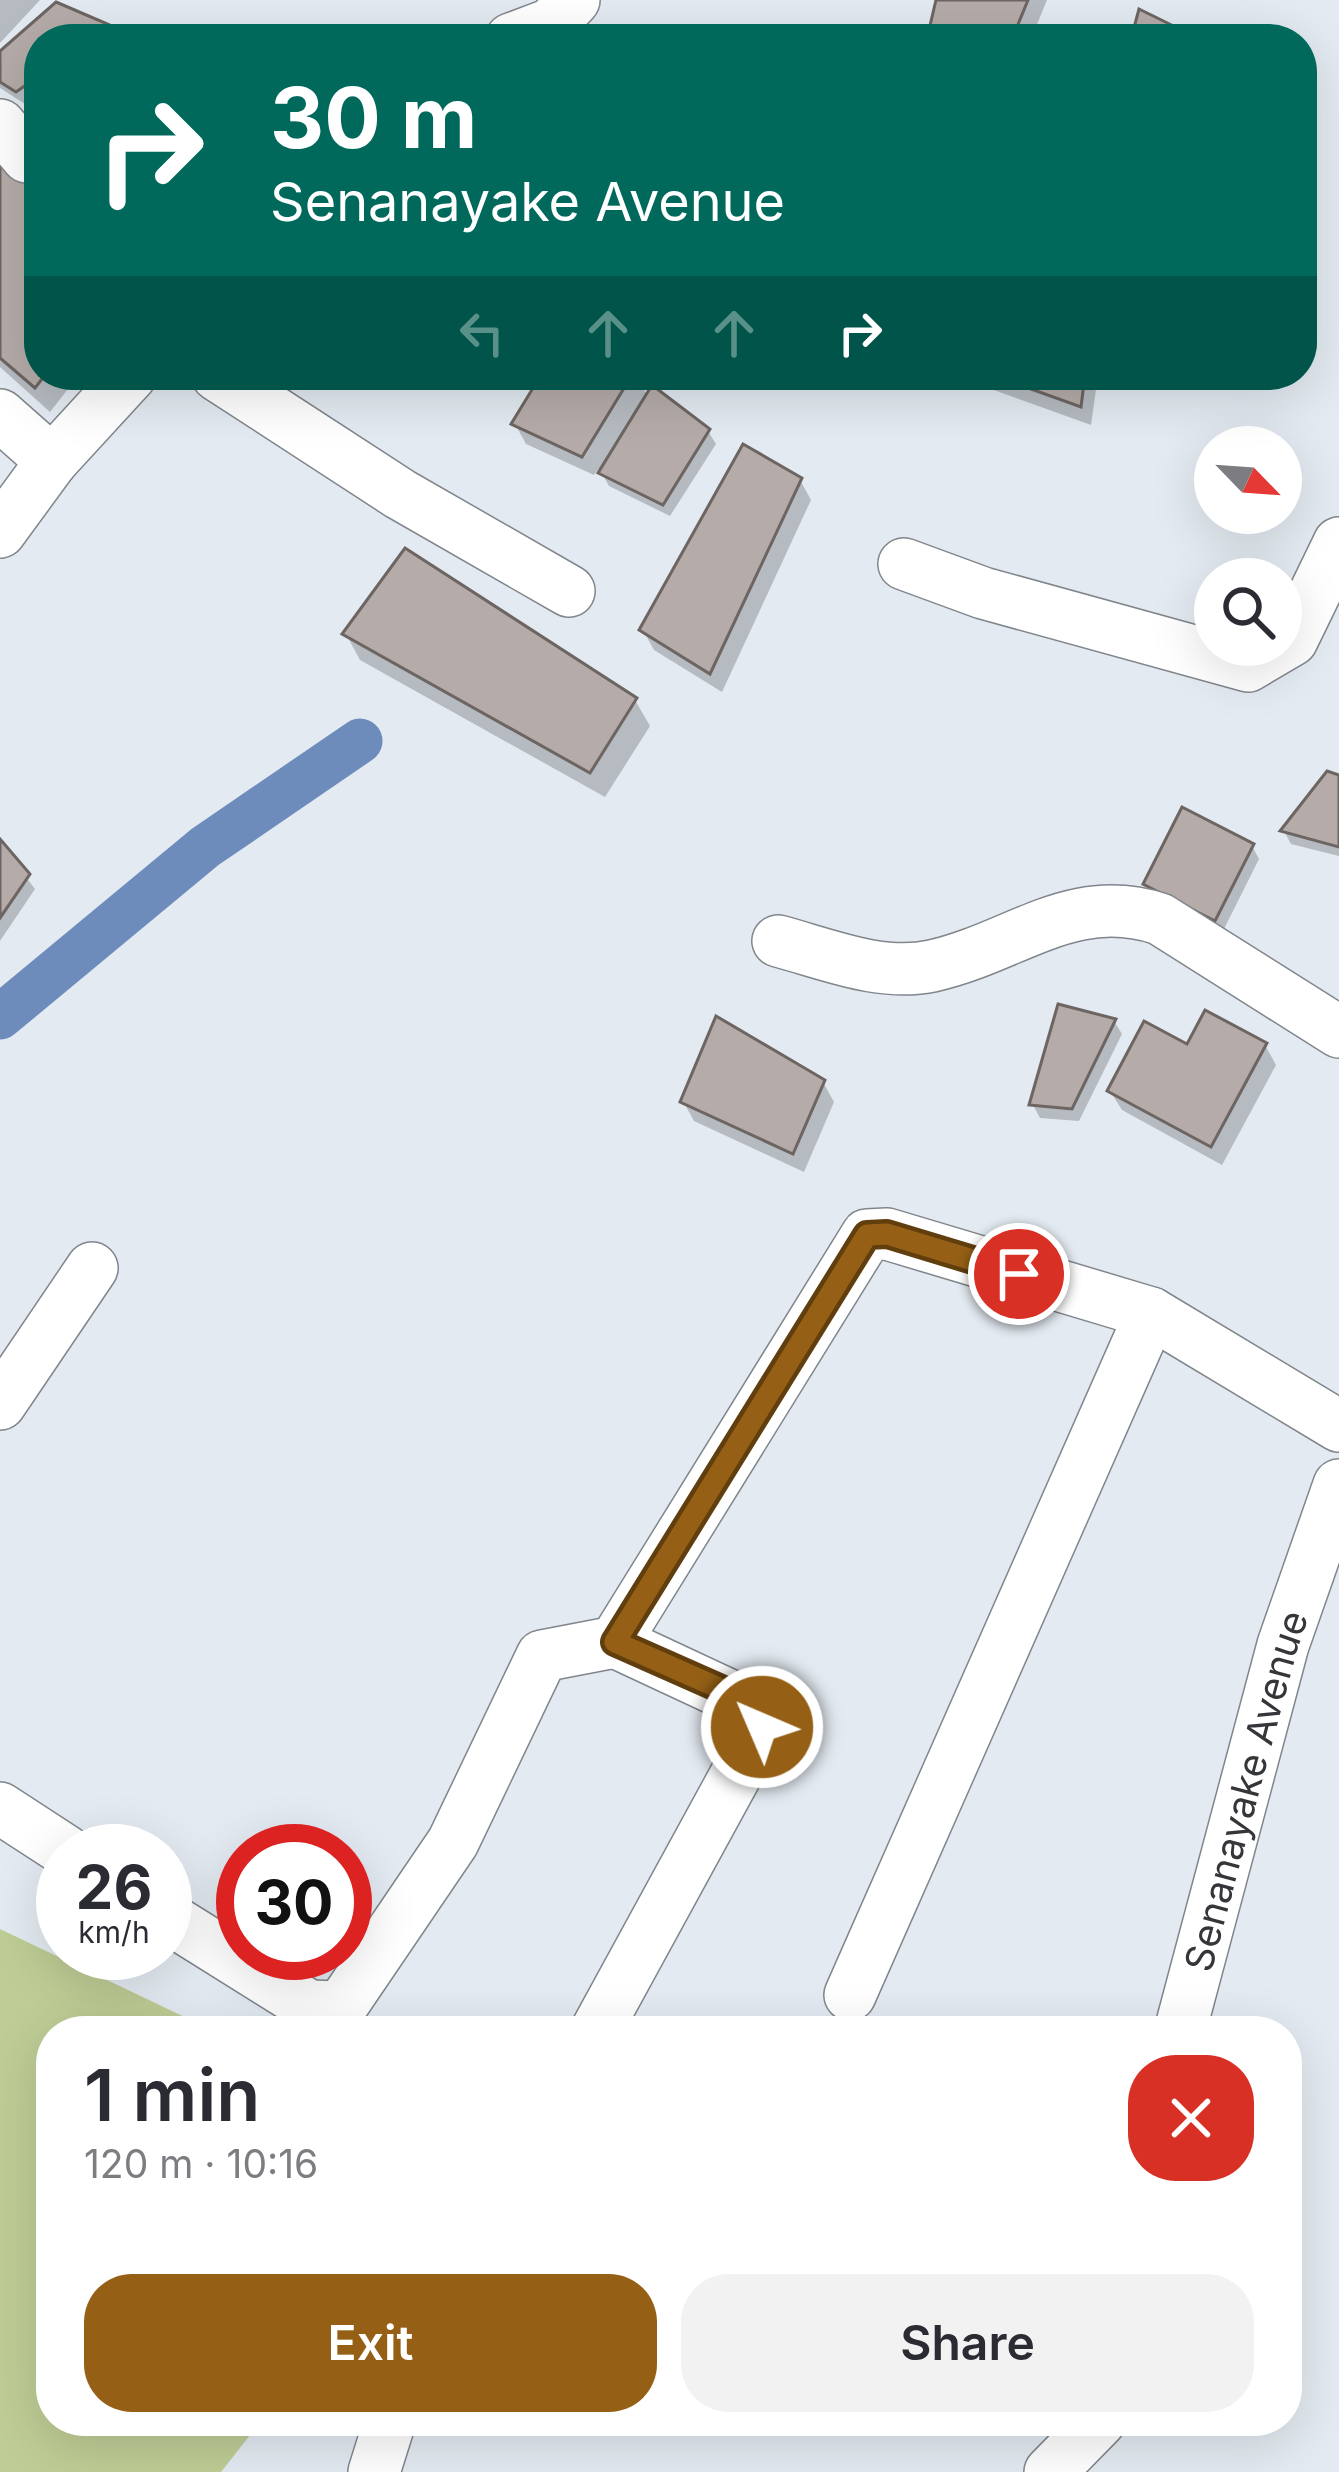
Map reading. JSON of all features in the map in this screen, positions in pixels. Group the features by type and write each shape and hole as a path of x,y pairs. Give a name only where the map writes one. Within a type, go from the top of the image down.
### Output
{"street":[{"path":"551,24 574,0"},
{"path":"0,532 52,461 117,390"},
{"path":"240,390 400,494 568,591"},
{"path":"0,415 52,461"},
{"path":"904,564 983,593 1248,666 1292,640 1339,543"},
{"path":"778,941 879,968 930,967 1094,908 1127,908 1160,919 1339,1032"},
{"path":"615,1642 867,1235 887,1234 1151,1313 1339,1426"},
{"path":"0,1404 92,1268"},
{"path":"850,1996 1151,1313"},
{"name":"Senanayake Avenue","path":"1184,2016 1283,1646 1339,1485"},
{"path":"192,1933 310,2006 341,2007 453,1842 542,1656 615,1642 765,1712 604,2016"},
{"path":"0,1808 36,1831"},
{"path":"374,2472 385,2436"},
{"path":"1050,2472 1085,2436"}],"green space":[{"path":"0,1929 36,1946 36,1980 107,1980 183,2016 36,2016 36,2436 249,2436 221,2472 0,2472"}],"building":[{"path":"936,0 1028,0 1018,24 930,24"},
{"path":"56,2 108,24 31,24"},
{"path":"1139,9 1170,24 1135,24"},
{"path":"24,30 24,86 16,92 0,82 0,51"},
{"path":"0,144 24,168 24,379 0,358"},
{"path":"532,390 623,390 582,457 511,424"},
{"path":"649,390 659,390 710,429 663,505 598,473"},
{"path":"1034,390 1083,390 1081,407"},
{"path":"743,444 802,478 710,674 639,630"},
{"path":"405,548 637,698 590,773 342,634"},
{"path":"1327,771 1339,775 1339,847 1280,831"},
{"path":"1182,807 1254,844 1215,921 1143,884"},
{"path":"0,839 30,874 0,918"},
{"path":"1058,1004 1116,1019 1072,1109 1029,1105"},
{"path":"1205,1010 1267,1043 1211,1147 1107,1091 1144,1021 1187,1044"},
{"path":"716,1016 825,1080 793,1154 680,1102"}],"waterway":[{"path":"0,1017 205,847 360,741"}],"route":[{"path":"762,1727 765,1712 755,1704 615,1642 867,1235 887,1234 1019,1274"}]}
